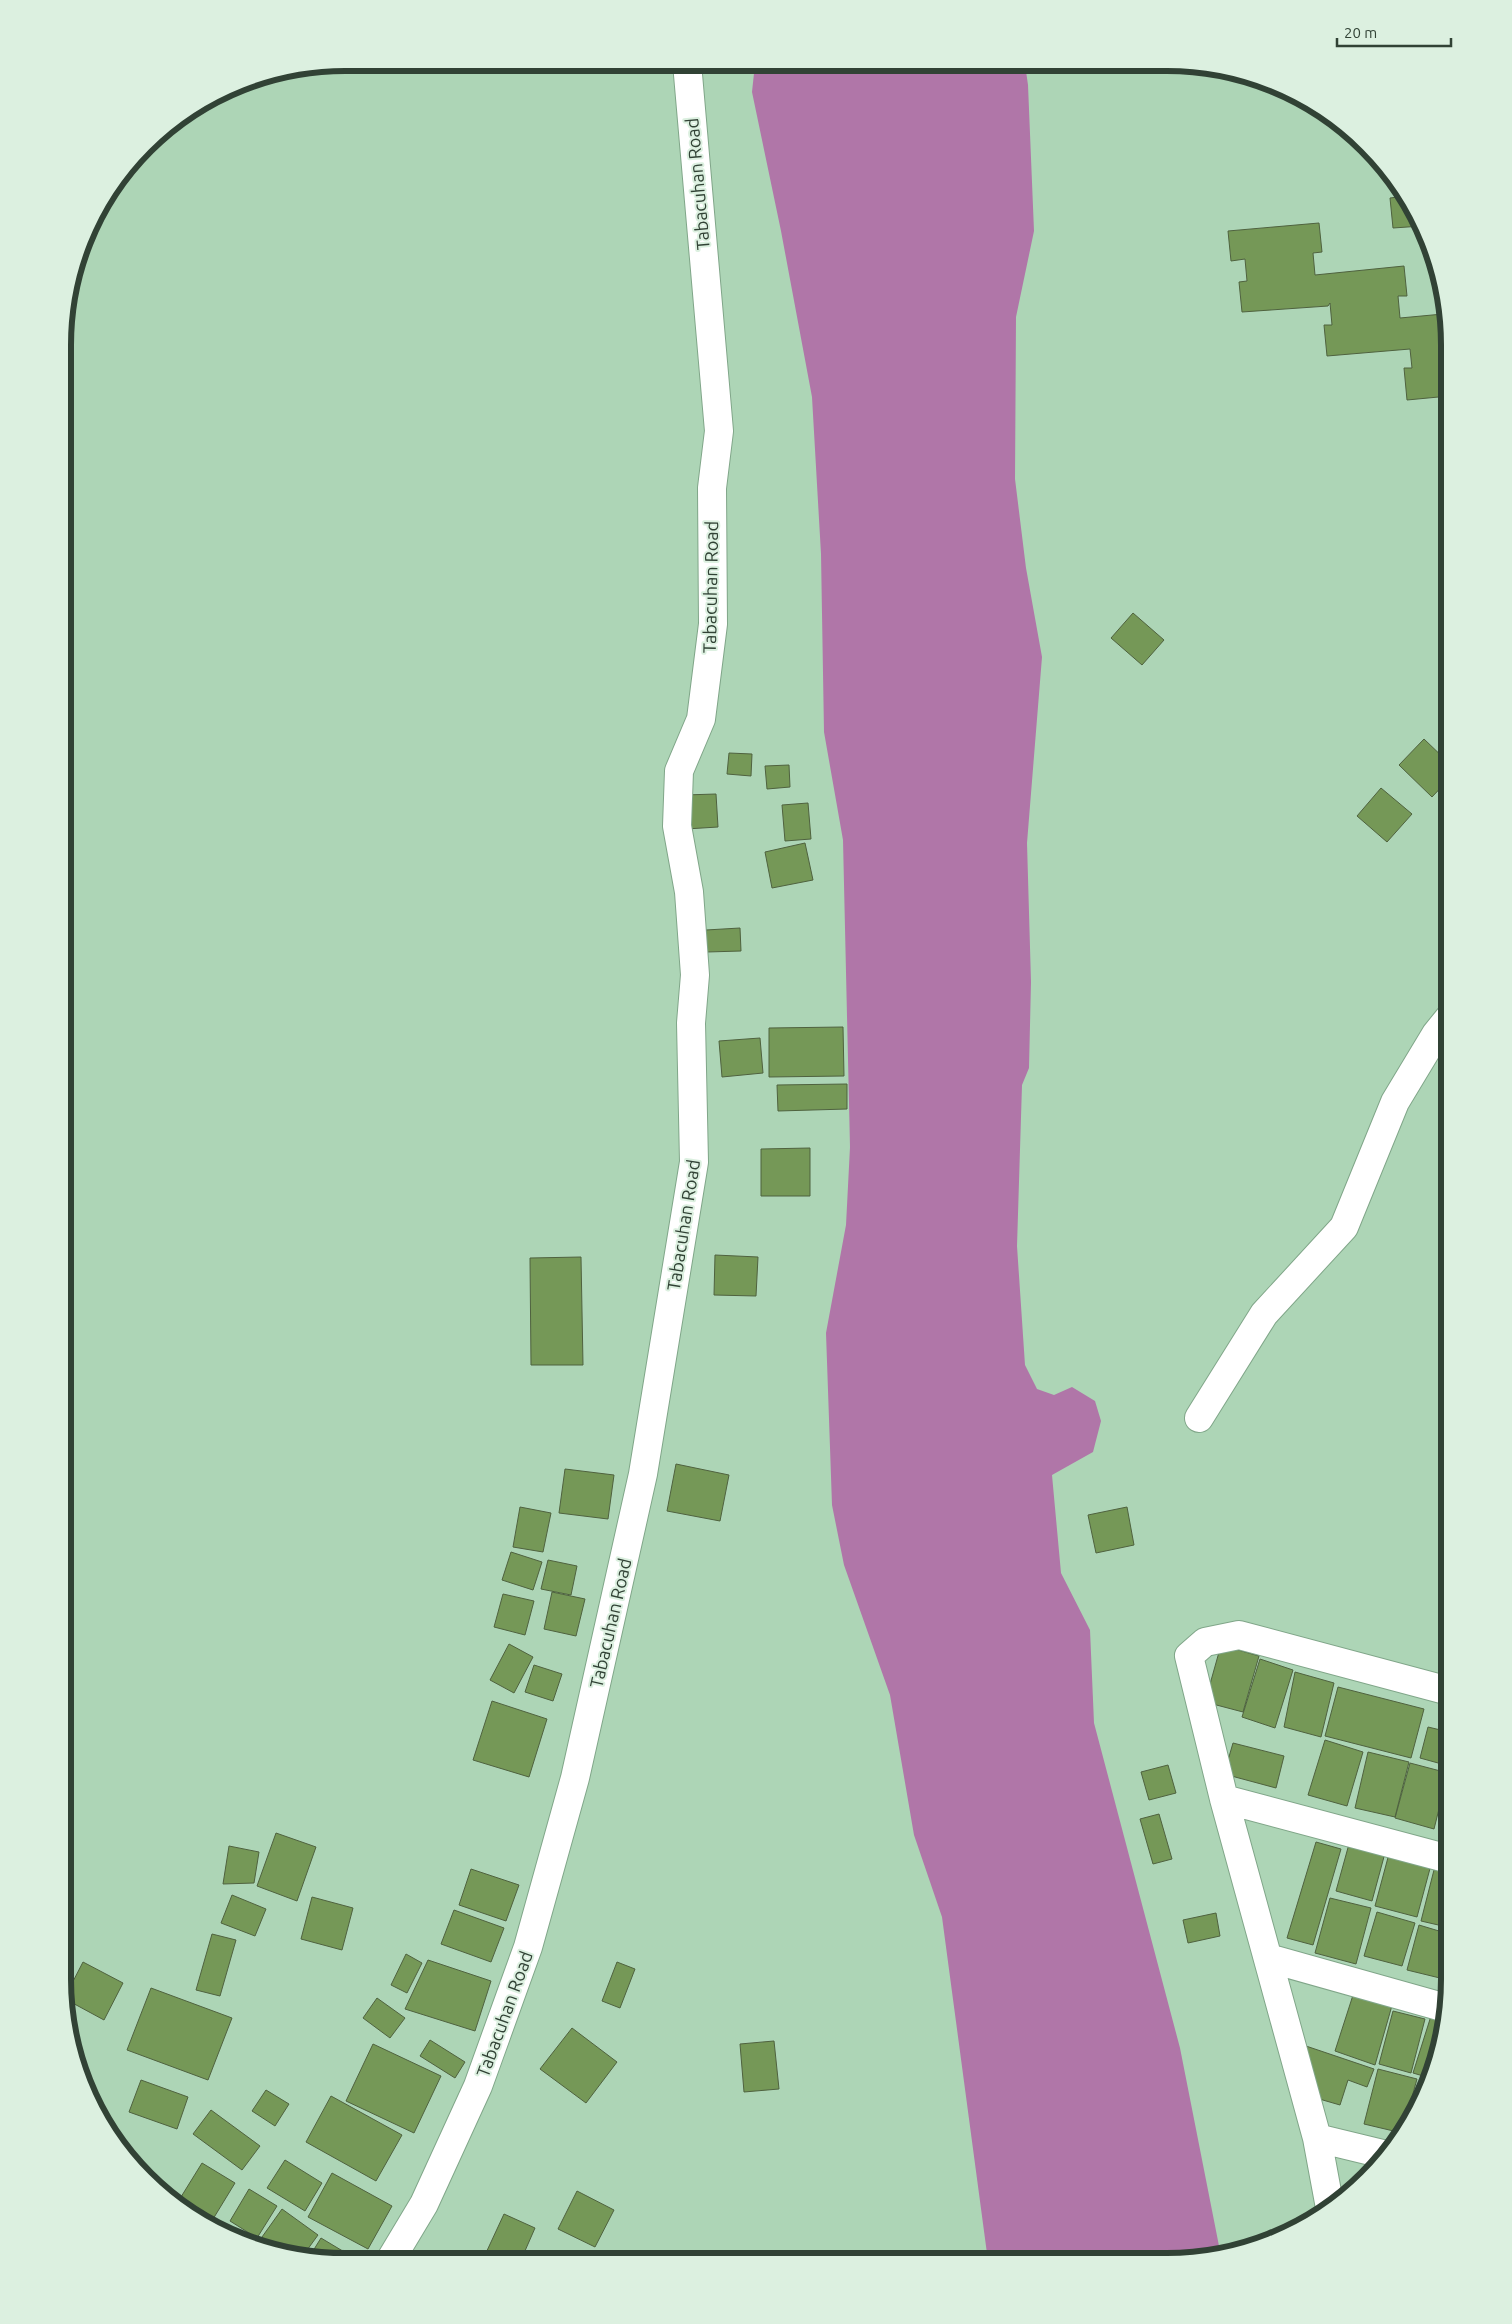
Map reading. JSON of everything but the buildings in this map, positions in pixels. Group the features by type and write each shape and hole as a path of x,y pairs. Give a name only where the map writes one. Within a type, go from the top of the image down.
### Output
{"street":[{"name":"Tabacuhan Road","path":"395,2253 424,2204 478,2086 528,1947 572,1787 643,1474 694,1162 691,1023 694,975 689,892 677,826 679,771 701,719 713,624 712,488 719,431 688,71"},
{"path":"1199,1418 1264,1314 1344,1227 1395,1102 1441,1028"},
{"path":"1328,2200 1316,2138 1224,1799 1189,1656 1205,1642 1239,1636 1441,1689"},
{"path":"1224,1799 1441,1857"},
{"path":"1268,1958 1439,2006"},
{"path":"1316,2138 1378,2153"}],"shaded area":[{"path":"754,71 1026,71 1034,231 1016,317 1015,479 1026,568 1042,657 1027,843 1031,982 1029,1068 1022,1085 1017,1246 1025,1365 1037,1389 1054,1395 1072,1387 1095,1401 1101,1421 1093,1452 1052,1475 1061,1573 1090,1630 1094,1723 1180,2048 1219,2247 1167,2253 987,2253 942,1917 914,1835 890,1695 844,1565 832,1505 826,1333 846,1225 850,1147 843,840 824,732 821,554 812,397 781,231 752,92"}]}
